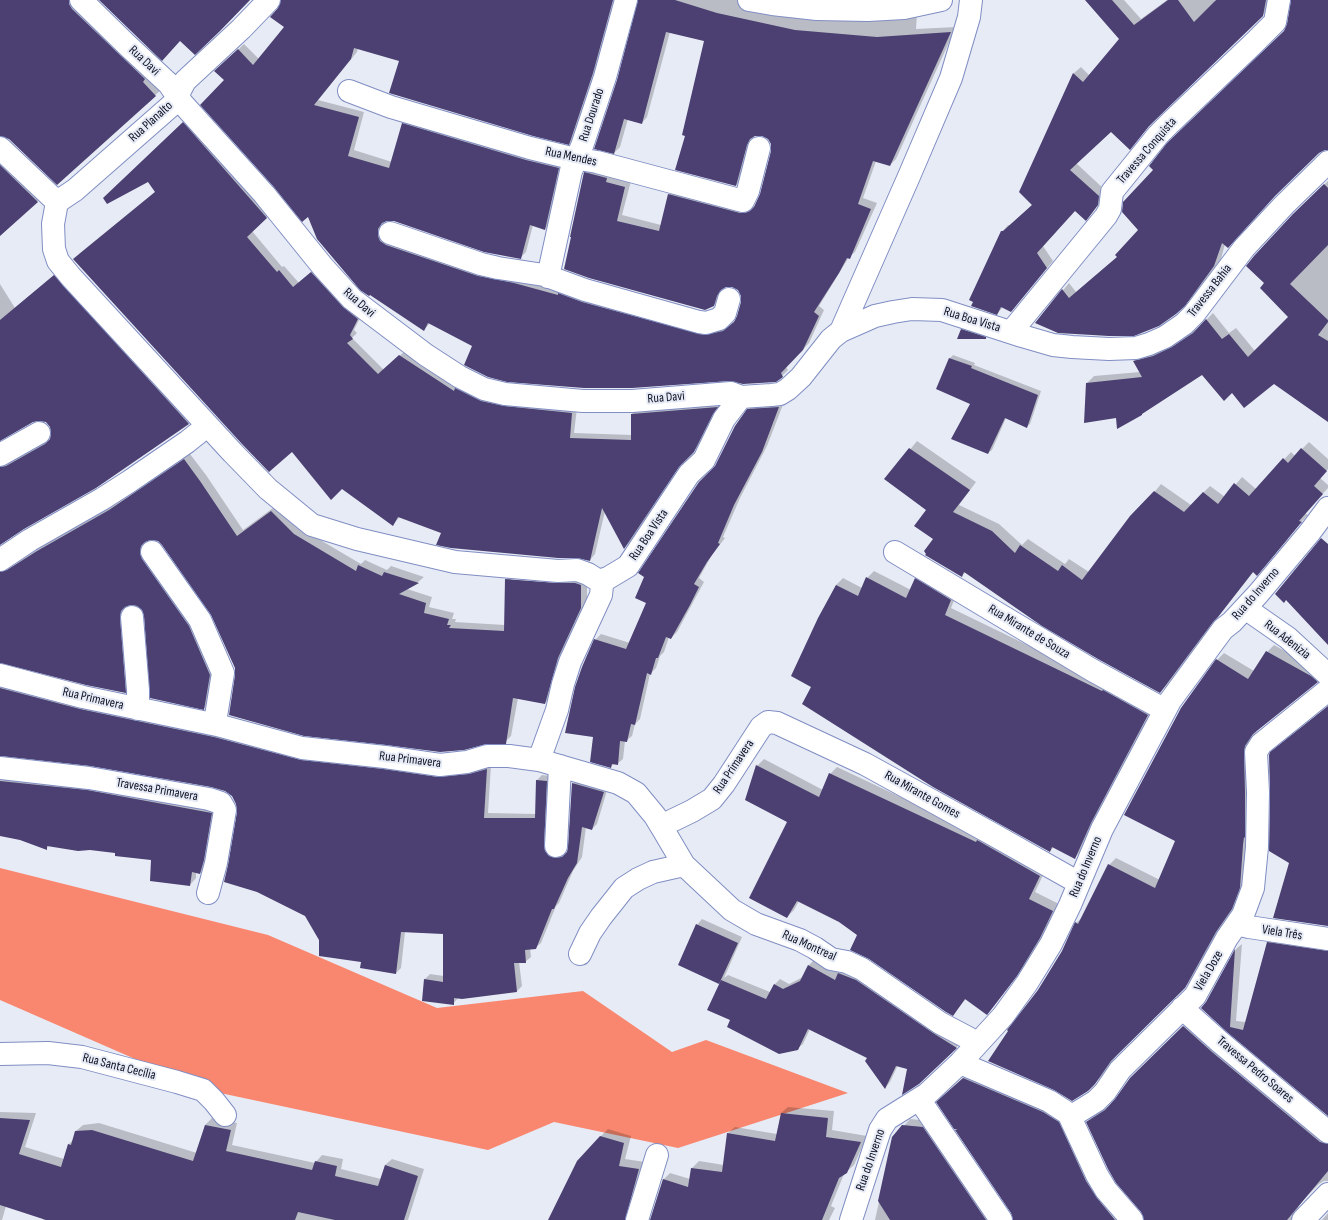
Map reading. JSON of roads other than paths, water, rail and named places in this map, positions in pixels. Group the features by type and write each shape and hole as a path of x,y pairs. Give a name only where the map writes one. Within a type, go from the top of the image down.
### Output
{"street":[{"name":"Rua Davi","path":"81,0 170,84 177,96 264,194 323,267 352,299 426,355 460,377 484,389 505,394 582,401 632,401 731,393 741,397 780,394 801,377 831,340 841,331"},
{"name":"Rua Planalto","path":"57,202 75,190 173,104 185,81 241,29 269,0"},
{"name":"Rua Dourado","path":"548,277 572,171 605,77 626,0"},
{"path":"749,0 817,9 868,10 904,8 941,0"},
{"path":"841,331 910,174 950,78 969,17 971,0"},
{"name":"Travessa Conquista","path":"1011,332 1106,216 1110,209 1112,192 1153,141 1275,22 1279,0"},
{"name":"Rua Mendes","path":"349,91 391,107 530,148 597,162 743,201 748,191 759,148"},
{"path":"0,148 57,202 53,224 54,250 58,261 207,426 268,489 312,524 357,540 455,562 550,570 577,570 600,581 602,586 601,595 570,662 557,710 539,760"},
{"name":"Travessa Bahia","path":"1011,332 1053,345 1109,349 1136,348 1165,337 1184,324 1194,314 1244,248 1284,205 1328,162"},
{"path":"390,233 481,264 548,277 600,295 706,323 719,319 725,313 729,299"},
{"name":"Rua Boa Vista","path":"841,331 856,323 875,316 893,312 925,309 956,313 1011,332"},
{"name":"Rua Boa Vista","path":"600,581 628,566 689,474 704,460 724,419 741,397"},
{"path":"0,560 30,540 102,499 130,481 187,442 207,426"},
{"path":"0,455 39,433"},
{"name":"Rua do Inverno","path":"851,1220 880,1130 887,1120 927,1094 960,1064 1002,1016 1027,983 1051,944 1070,905 1102,829 1170,701 1223,629 1245,608 1310,532 1328,508"},
{"path":"152,552 200,620 223,673 216,716 217,724"},
{"name":"Rua Mirante de Souza","path":"895,552 1092,670 1165,710"},
{"name":"Rua Adenizia","path":"1245,608 1288,638 1328,675"},
{"path":"132,617 138,690 138,709"},
{"name":"Rua Primavera","path":"0,675 84,698 138,709 162,712 217,724 302,748 385,757 440,766 467,762 487,756 509,756 539,760 618,783 636,793 655,816 660,826 692,811 712,799 724,784 761,727"},
{"name":"Viela Doze","path":"1070,1117 1096,1101 1105,1092 1120,1070 1195,996 1243,915 1252,888 1257,847 1258,815 1256,752 1261,744 1328,690"},
{"name":"Rua Mirante Gomes","path":"761,727 768,722 777,723 865,764 1079,883"},
{"path":"556,846 560,766"},
{"name":"Travessa Primavera","path":"0,768 89,778 209,799 221,803 225,810 224,822 216,863 208,893"},
{"name":"Rua Montreal","path":"660,826 684,865 732,910 756,924 800,940 832,959 847,962 862,969 940,1023 978,1043"},
{"path":"580,954 585,942 594,928 624,888 653,872 684,865"},
{"name":"Viela Três","path":"1237,924 1328,939"},
{"name":"Travessa Pedro Soares","path":"1182,1008 1220,1042 1328,1132"},
{"name":"Rua Santa Cecília","path":"0,1054 48,1053 82,1057 176,1082 202,1090 214,1101 225,1115"},
{"path":"960,1064 1049,1101 1068,1114 1097,1175 1106,1190 1132,1220"},
{"path":"920,1099 1001,1220"},
{"path":"637,1220 657,1155"},
{"path":"1303,1220 1328,1194"}]}
